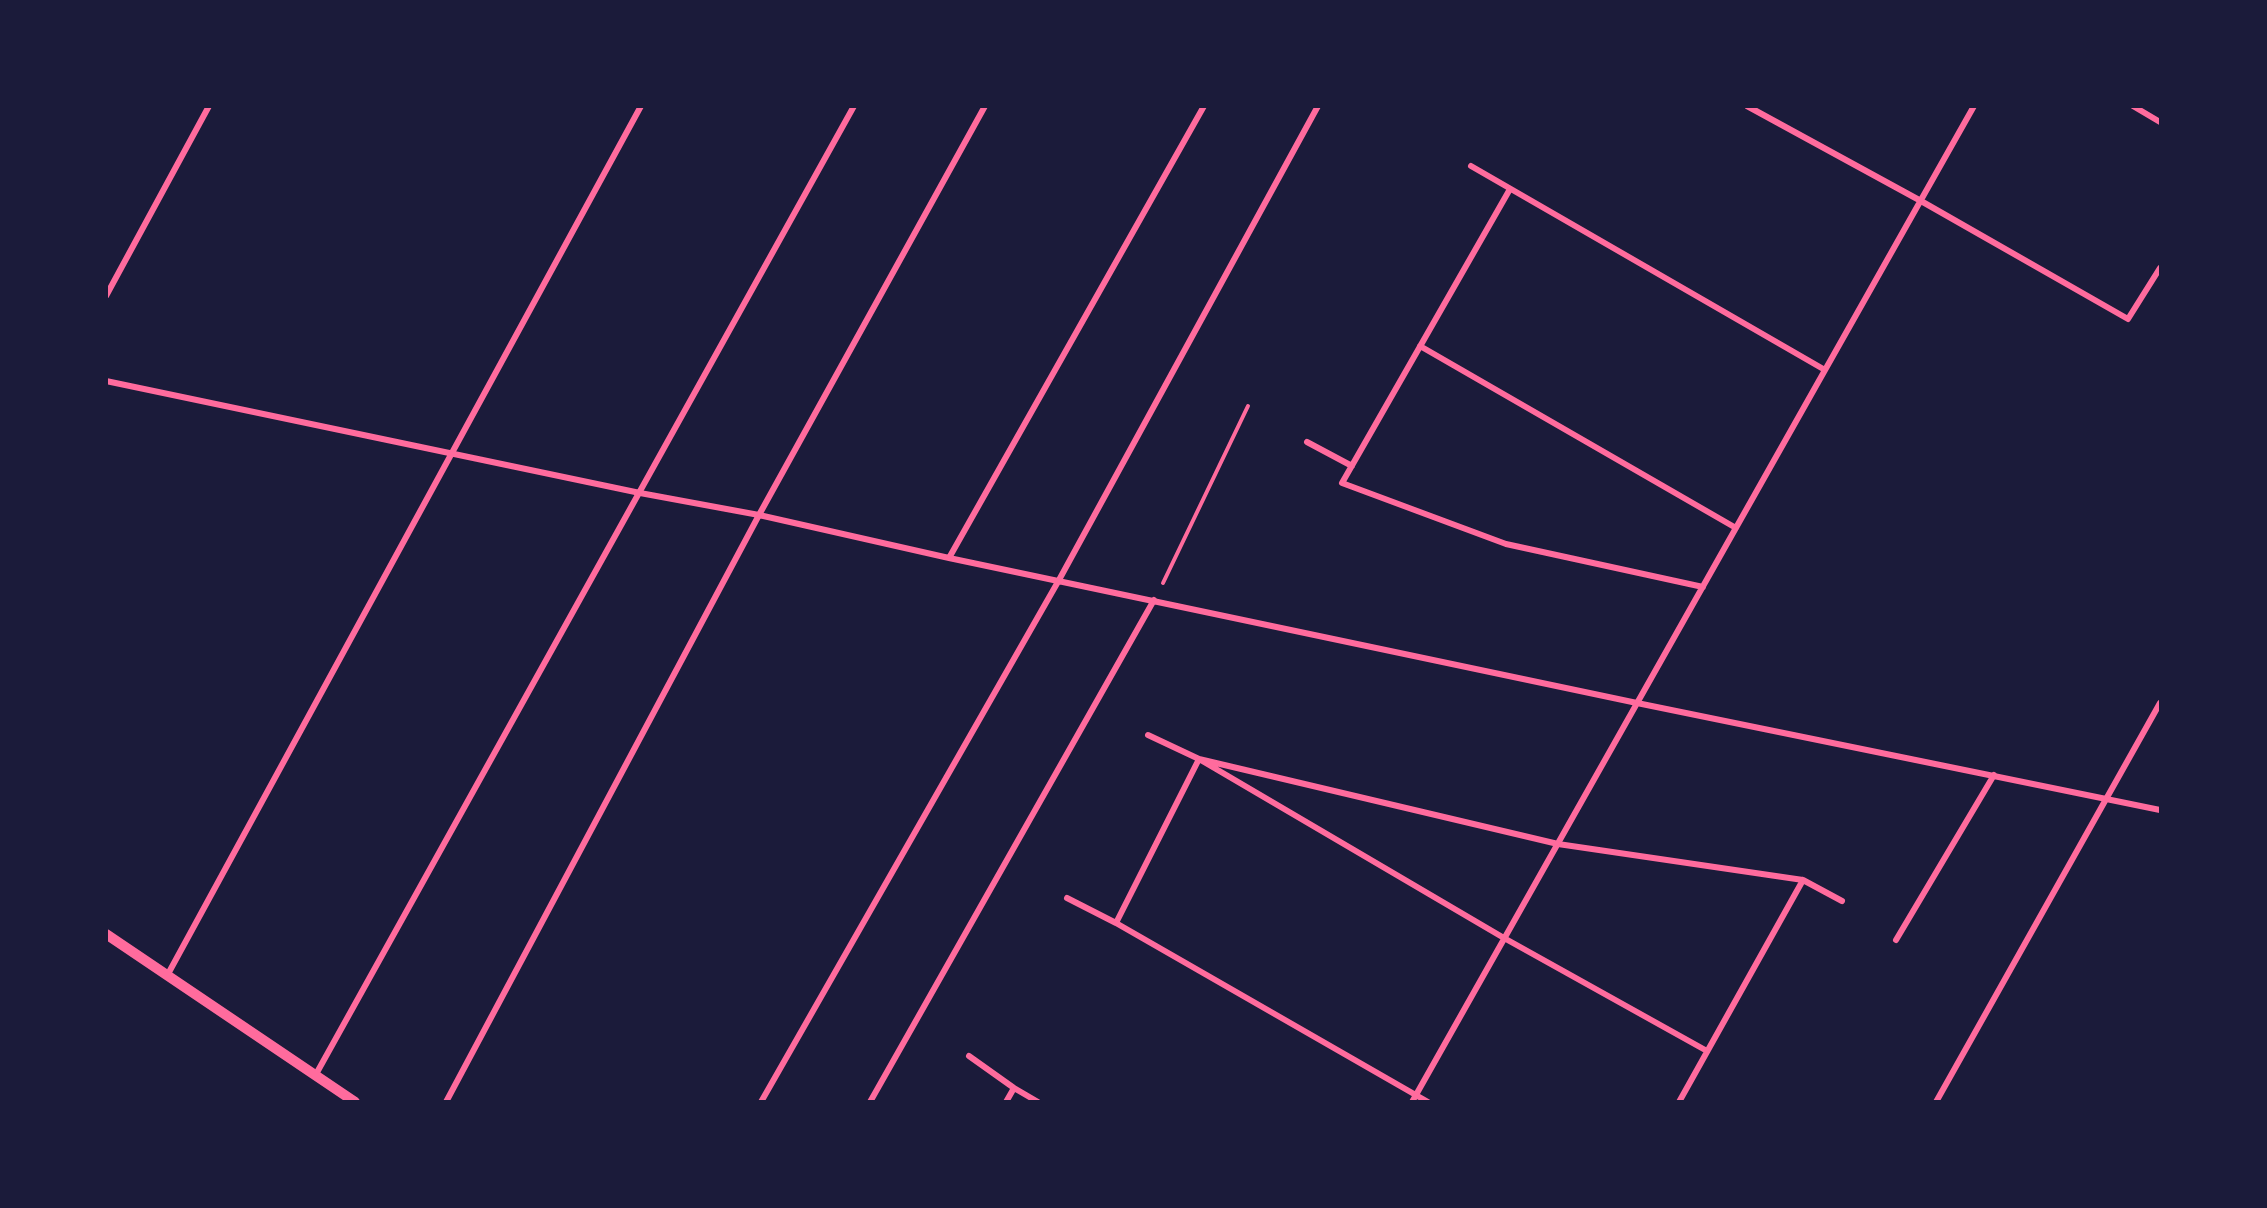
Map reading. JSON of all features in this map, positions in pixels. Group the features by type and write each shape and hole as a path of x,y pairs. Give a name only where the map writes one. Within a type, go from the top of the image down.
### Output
{"street":[{"path":"106,296 209,106"},
{"path":"168,975 641,106"},
{"path":"315,1076 854,106"},
{"path":"446,1101 759,515 985,106"},
{"path":"949,558 1204,106"},
{"path":"761,1101 1059,580 1318,106"},
{"path":"1747,106 1921,201 2128,319 2160,268"},
{"path":"1412,1101 1974,106"},
{"path":"2133,106 2160,122"},
{"path":"1471,166 1825,370"},
{"path":"1510,189 1342,483 1506,544 1703,587"},
{"path":"1420,346 1736,528"},
{"path":"106,381 640,493 759,515 949,558 1637,704 2160,810"},
{"path":"1307,442 1352,466"},
{"path":"870,1101 1154,600"},
{"path":"1936,1101 2160,703"},
{"path":"1148,735 1199,759 1504,938 1707,1051"},
{"path":"1199,759 1557,844 1803,880 1842,901"},
{"path":"1116,923 1199,759"},
{"path":"1896,940 1994,776"},
{"path":"1679,1101 1803,880"},
{"path":"1067,898 1116,923 1428,1101"},
{"path":"106,934 355,1101"},
{"path":"969,1056 1014,1088 1038,1101"},
{"path":"1006,1101 1014,1088"}],"path":[{"path":"1154,600 1248,406"}]}
